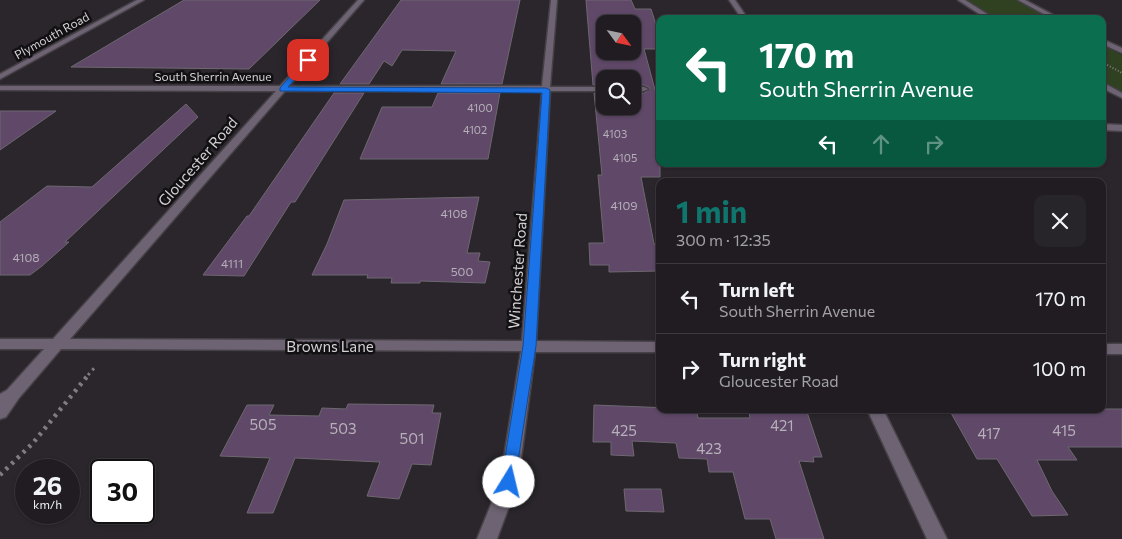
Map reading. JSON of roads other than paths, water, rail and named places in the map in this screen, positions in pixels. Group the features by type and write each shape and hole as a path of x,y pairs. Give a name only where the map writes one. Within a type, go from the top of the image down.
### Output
{"street":[{"name":"Plymouth Road","path":"0,77 141,0"},
{"name":"Gloucester Road","path":"0,414 6,398 57,344 361,0"},
{"name":"Winchester Road","path":"487,539 509,482 530,346 546,90 554,0"},
{"path":"732,0 742,15"},
{"path":"961,0 985,15"},
{"path":"1021,0 1050,15"},
{"path":"1106,44 1122,52"},
{"path":"1106,86 1122,96"},
{"name":"South Sherrin Avenue","path":"0,88 596,89"},
{"path":"1106,127 1122,128"},
{"name":"Browns Lane","path":"0,344 237,347 656,347"},
{"path":"1106,349 1122,349"},
{"path":"877,413 938,539"}]}
